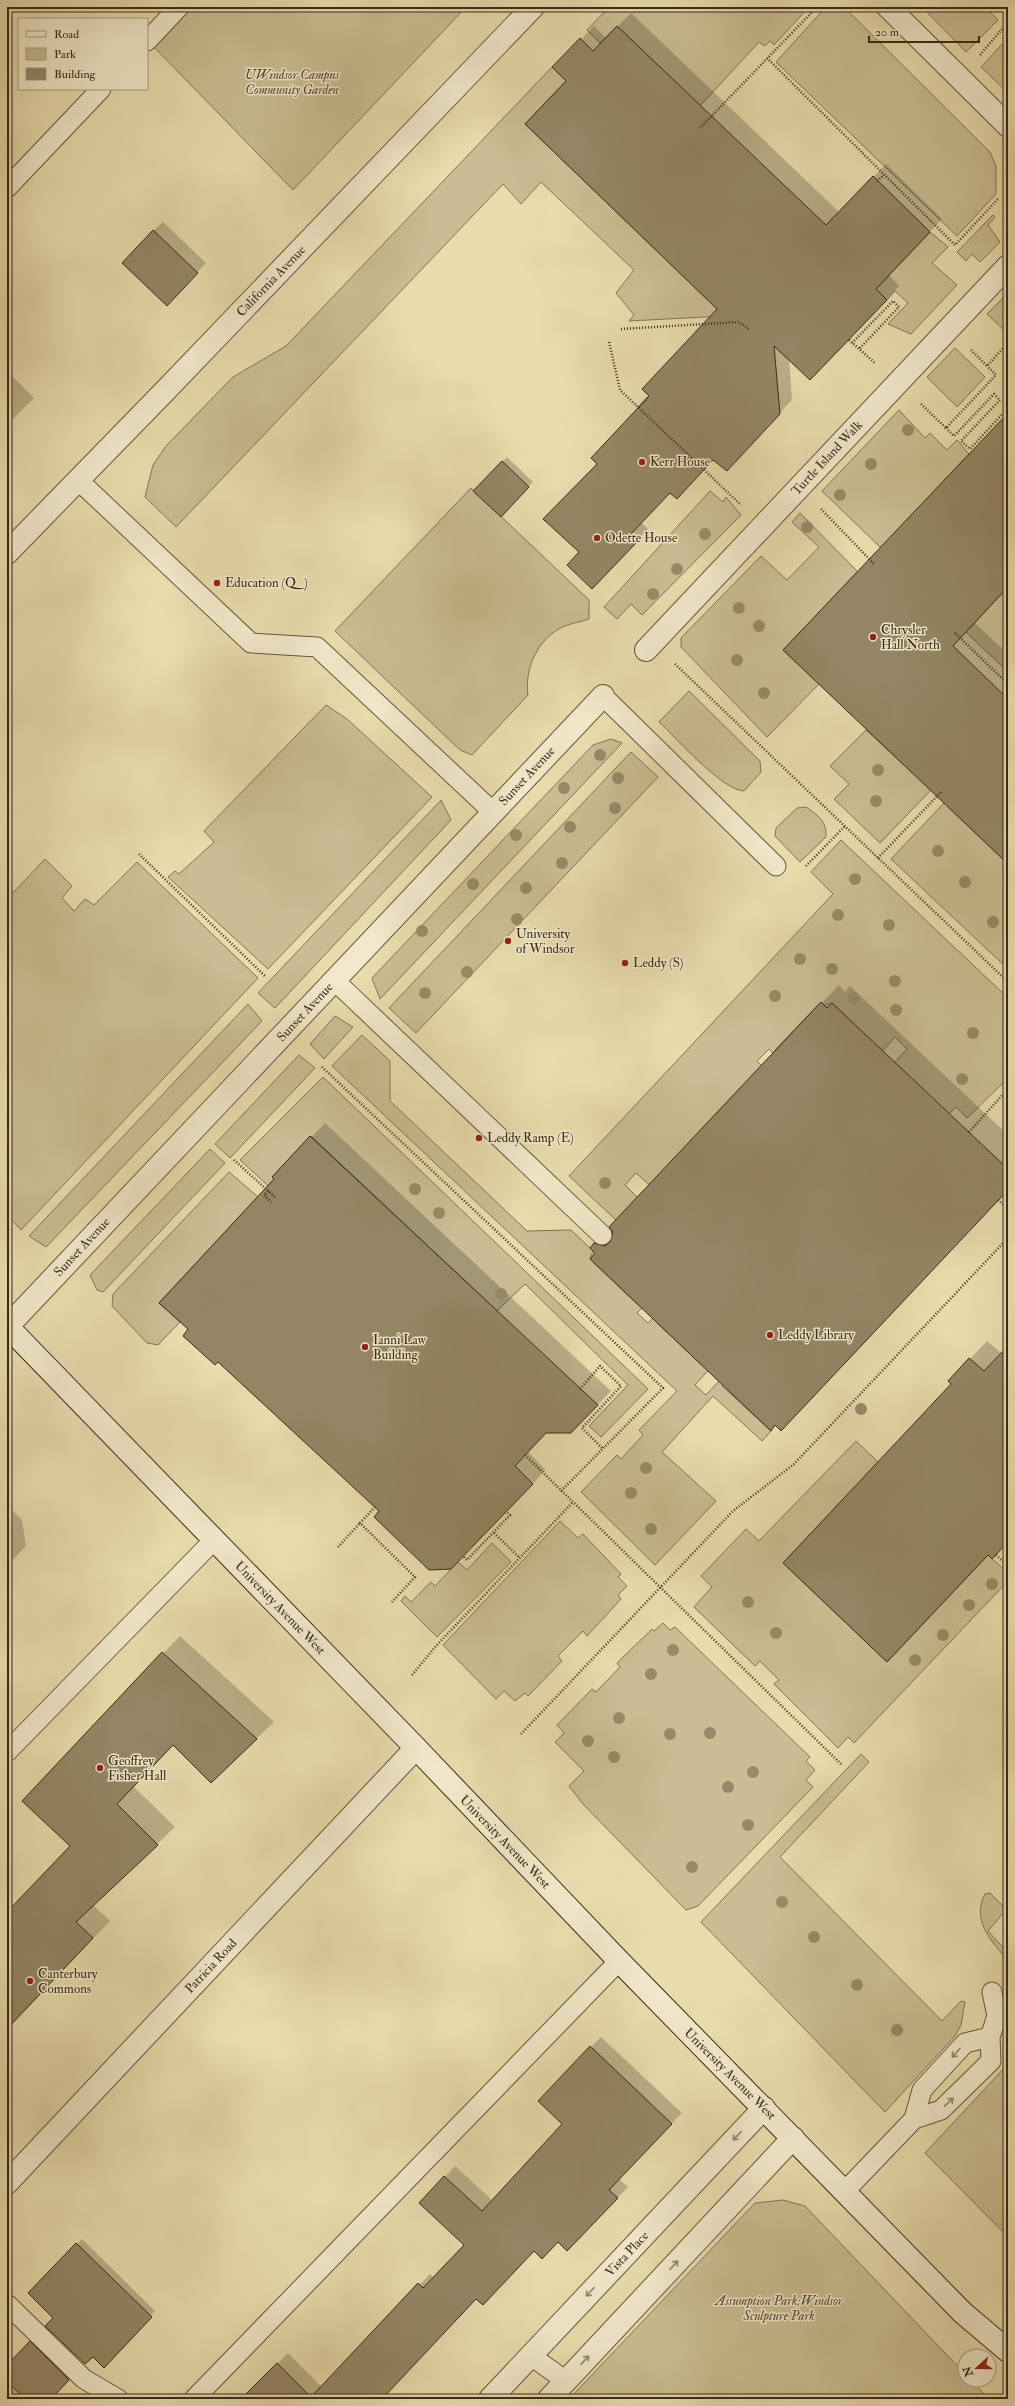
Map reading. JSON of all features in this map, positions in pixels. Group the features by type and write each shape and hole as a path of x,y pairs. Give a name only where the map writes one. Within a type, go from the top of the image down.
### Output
{"street":[{"name":"California Avenue","path":"7,553 534,7"},
{"path":"888,7 1008,126"},
{"name":"Turtle Island Walk","path":"649,647 1008,266"},
{"name":"Sunset Avenue","path":"7,1327 602,696"},
{"name":"University Avenue West","path":"7,1327 416,1748 619,1961 963,2313 1008,2351"},
{"name":"Patricia Road","path":"7,2183 416,1748"},
{"name":"Vista Place","path":"490,2399 764,2108"},
{"path":"549,2399 793,2138"}],"lane":[{"path":"148,40 180,7"},
{"path":"7,188 100,90"},
{"path":"78,480 251,643 317,647 493,812"},
{"path":"602,696 776,866"},
{"path":"334,980 602,1235"},
{"path":"7,1752 214,1540"},
{"path":"194,2399 619,1961"},
{"path":"845,2191 914,2119 940,2110 991,2061 990,2037 997,2016 992,1992"},
{"path":"914,2119 922,2090 965,2043 990,2037"},
{"path":"7,2304 84,2379 118,2399"},
{"path":"531,2356 566,2381"}],"path":[{"path":"700,128 817,7"},
{"path":"977,58 1008,22"},
{"path":"767,58 955,245 998,199"},
{"path":"877,181 884,175"},
{"path":"849,340 852,343 860,349 899,307 892,301 852,343"},
{"path":"621,329 740,322 749,329"},
{"path":"946,428 996,375 948,330"},
{"path":"609,342 620,390 764,526"},
{"path":"987,366 1007,344"},
{"path":"898,382 954,436 994,394 1000,400 961,441 970,449 1008,408"},
{"path":"639,407 649,396"},
{"path":"800,487 875,565"},
{"path":"955,633 1008,684"},
{"path":"649,647 845,826 1008,982"},
{"path":"878,858 942,791"},
{"path":"805,867 845,826"},
{"path":"139,854 266,977"},
{"path":"322,1067 663,1388 561,1491"},
{"path":"969,1132 1008,1089"},
{"path":"234,1160 275,1197"},
{"path":"268,1191 264,1195 271,1202"},
{"path":"998,1200 1008,1209"},
{"path":"521,1734 733,1511 794,1464 1008,1238"},
{"path":"580,1389 600,1366 621,1386 582,1428 603,1449"},
{"path":"525,1455 841,1764"},
{"path":"412,1675 436,1646 573,1502"},
{"path":"338,1546 375,1507"},
{"path":"464,1557 467,1560 494,1533 510,1515 507,1512"},
{"path":"360,1523 415,1577 392,1602"},
{"path":"494,1533 520,1558"},
{"path":"996,1555 1008,1566"}],"green space":[{"name":"UWindsor Campus Community Garden","path":"192,7 466,7 293,190 154,47"},
{"path":"609,7 809,7 774,45 770,41 765,46 759,42 700,106 617,26 600,43 587,30"},
{"path":"826,7 844,7 990,152 996,166 996,194 957,236 776,62"},
{"path":"922,7 985,7 998,20 966,52"},
{"path":"1008,38 1008,93 981,67"},
{"path":"552,67 566,81 525,124 711,303 743,315 629,321 634,315 616,293 634,270 541,182 521,204 503,184 176,527 145,497 153,465 166,446 233,377 286,346"},
{"path":"993,215 995,217 988,225 1000,242 980,262 972,254 966,261 957,252"},
{"path":"930,232 948,247 932,263 957,285 911,334 888,324 908,303 895,291 887,300 876,289"},
{"path":"1008,293 1008,333 1007,333 987,314"},
{"path":"955,348 985,377 957,407 927,377"},
{"path":"899,410 925,438 930,433 947,450 957,440 969,454 881,548 822,491"},
{"path":"471,488 589,600 589,619 565,626 555,631 540,646 528,675 528,695 472,755 460,750 335,631"},
{"path":"710,491 723,502 726,497 741,515 642,615 631,604 617,619 604,607"},
{"path":"800,513 858,572 783,650 819,684 767,737 681,647 681,638 761,556 787,580 819,547 792,522"},
{"path":"1008,587 1008,672 966,632"},
{"path":"689,691 760,761 761,772 744,791 724,782 712,773 659,722"},
{"path":"326,705 347,719 432,797 268,969 168,877 175,871 179,874 214,842 204,831"},
{"path":"866,730 931,790 880,843 834,799 849,784 830,766"},
{"path":"611,739 622,743 380,999 372,978 593,745"},
{"path":"631,752 658,777 416,1033 389,1008"},
{"path":"441,800 451,820 275,1008 258,993"},
{"path":"944,803 1008,864 1008,969 891,859"},
{"path":"806,807 815,813 824,823 826,837 800,862 775,836 776,828 797,808"},
{"path":"841,840 1008,998 1008,1078 967,1118 956,1107 945,1118 891,1066 907,1049 895,1037 879,1055 879,1048 832,1003 824,1006 821,1002 775,1050 779,1054 777,1057 769,1049 757,1061 765,1069 653,1188 636,1173 625,1185 641,1201 616,1220 569,1176 833,894 811,872"},
{"path":"45,859 72,886 62,898 74,911 85,899 94,905 137,862 258,978 21,1230 7,1215 7,899"},
{"path":"248,1004 262,1021 46,1247 29,1236"},
{"path":"335,1016 353,1027 324,1059 310,1044"},
{"path":"362,1035 390,1061 390,1101 527,1231 571,1230 593,1251 590,1259 637,1304 645,1305 637,1313 648,1323 656,1315 657,1323 703,1366 708,1361 713,1365 695,1385 706,1395 722,1378 726,1382 722,1386 771,1431 762,1441 713,1396 662,1452 716,1501 655,1565 581,1492 617,1455 621,1459 643,1435 639,1430 677,1391 332,1066"},
{"path":"299,1055 315,1068 230,1158 215,1144"},
{"path":"323,1077 648,1389 601,1437 589,1426 628,1385 525,1284 497,1311 311,1136 272,1177 284,1188 278,1195 240,1160"},
{"path":"210,1149 225,1163 103,1292 97,1290 90,1275"},
{"path":"229,1172 258,1197 159,1303 180,1322 158,1345 147,1343 112,1306 113,1294"},
{"path":"856,1441 878,1462 783,1563 887,1662 988,1555 1008,1573 1008,1581 854,1743 848,1737 838,1748 774,1684 779,1680 760,1661 755,1666 694,1607 712,1587 701,1576 746,1529 759,1541"},
{"path":"560,1521 578,1538 583,1534 621,1574 618,1577 627,1586 618,1595 621,1599 587,1636 583,1631 558,1656 562,1661 528,1696 525,1693 515,1701 504,1691 496,1699 443,1645"},
{"path":"492,1543 511,1562 437,1637 401,1601 405,1596 411,1602 431,1582 435,1586 458,1562 467,1570"},
{"path":"663,1623 670,1630 675,1627 810,1757 806,1761 815,1770 806,1780 813,1787 698,1906 686,1910 583,1804 569,1786 584,1771 555,1742 564,1733 557,1725 592,1689 596,1692 620,1667 617,1663 652,1629 654,1631"},
{"path":"861,1754 869,1762 780,1857 942,2021 961,2001 965,2002 961,2025 955,2036 885,2112 701,1922"},
{"path":"990,1893 1003,1906 1005,1911 988,1931 1008,1953 1005,1957 988,1936 981,1920 981,1903 985,1894"},
{"path":"1008,2064 1008,2237 925,2153"},
{"name":"Assumption Park;Windsor Sculpture Park","path":"783,2200 805,2206 957,2366 957,2388 979,2388 989,2399 569,2399 755,2203"}],"building":[{"path":"617,26 826,225 873,176 930,232 876,289 887,300 810,380 774,346 780,414 727,471 713,460 677,499 670,493 629,536 636,543 592,589 567,565 579,552 543,519 597,464 591,458 649,396 642,389 717,309 525,124 566,81 552,67 580,38 593,51"},
{"path":"153,230 198,273 167,306 122,263"},
{"name":"Chrysler Hall North","path":"1008,413 1008,587 953,646 1008,699 1008,864 783,650"},
{"path":"502,461 529,487 501,517 473,491"},
{"name":"Leddy Library","path":"821,1002 827,1008 832,1003 1008,1169 1008,1190 781,1431 775,1425 771,1431 590,1259 595,1253 590,1248 594,1243 605,1246 610,1242 613,1232 609,1227"},
{"name":"Ianni Law Building","path":"310,1136 598,1405 571,1433 546,1433 515,1466 533,1484 451,1569 429,1570 374,1517 379,1511 218,1362 215,1365 183,1336 188,1329 159,1303 274,1179 272,1177"},
{"path":"1008,1346 1008,1542 992,1559 988,1555 887,1662 783,1563 951,1384 948,1381 969,1358 984,1371"},
{"name":"Geoffrey Fisher Hall","path":"162,1652 257,1739 211,1783 173,1745 117,1804 158,1845 76,1922 93,1938 7,2029 7,1912 70,1846 22,1801"},
{"path":"590,2046 672,2124 609,2190 618,2198 567,2251 558,2242 542,2259 534,2251 483,2305 476,2299 382,2399 241,2399 277,2363 311,2397 418,2283 423,2288 464,2245 419,2203 444,2176 482,2211 562,2124 538,2101"},
{"path":"76,2243 152,2317 104,2368 93,2357 85,2364 45,2326 53,2318 28,2293"},
{"path":"30,2341 69,2380 51,2399 26,2399 7,2382 7,2365"}],"place":[{"name":"Kerr House","path":"642,462"},
{"name":"Odette House","path":"597,538"},
{"name":"Education (Q)","path":"217,583"},
{"name":"Chrysler Hall North","path":"873,637"},
{"name":"University of Windsor","path":"508,941"},
{"name":"Leddy (S)","path":"625,963"},
{"name":"Leddy Ramp (E)","path":"479,1138"},
{"name":"Leddy Library","path":"770,1335"},
{"name":"Ianni Law Building","path":"365,1347"},
{"name":"Geoffrey Fisher Hall","path":"100,1768"},
{"name":"Canterbury Commons","path":"30,1981"}]}
